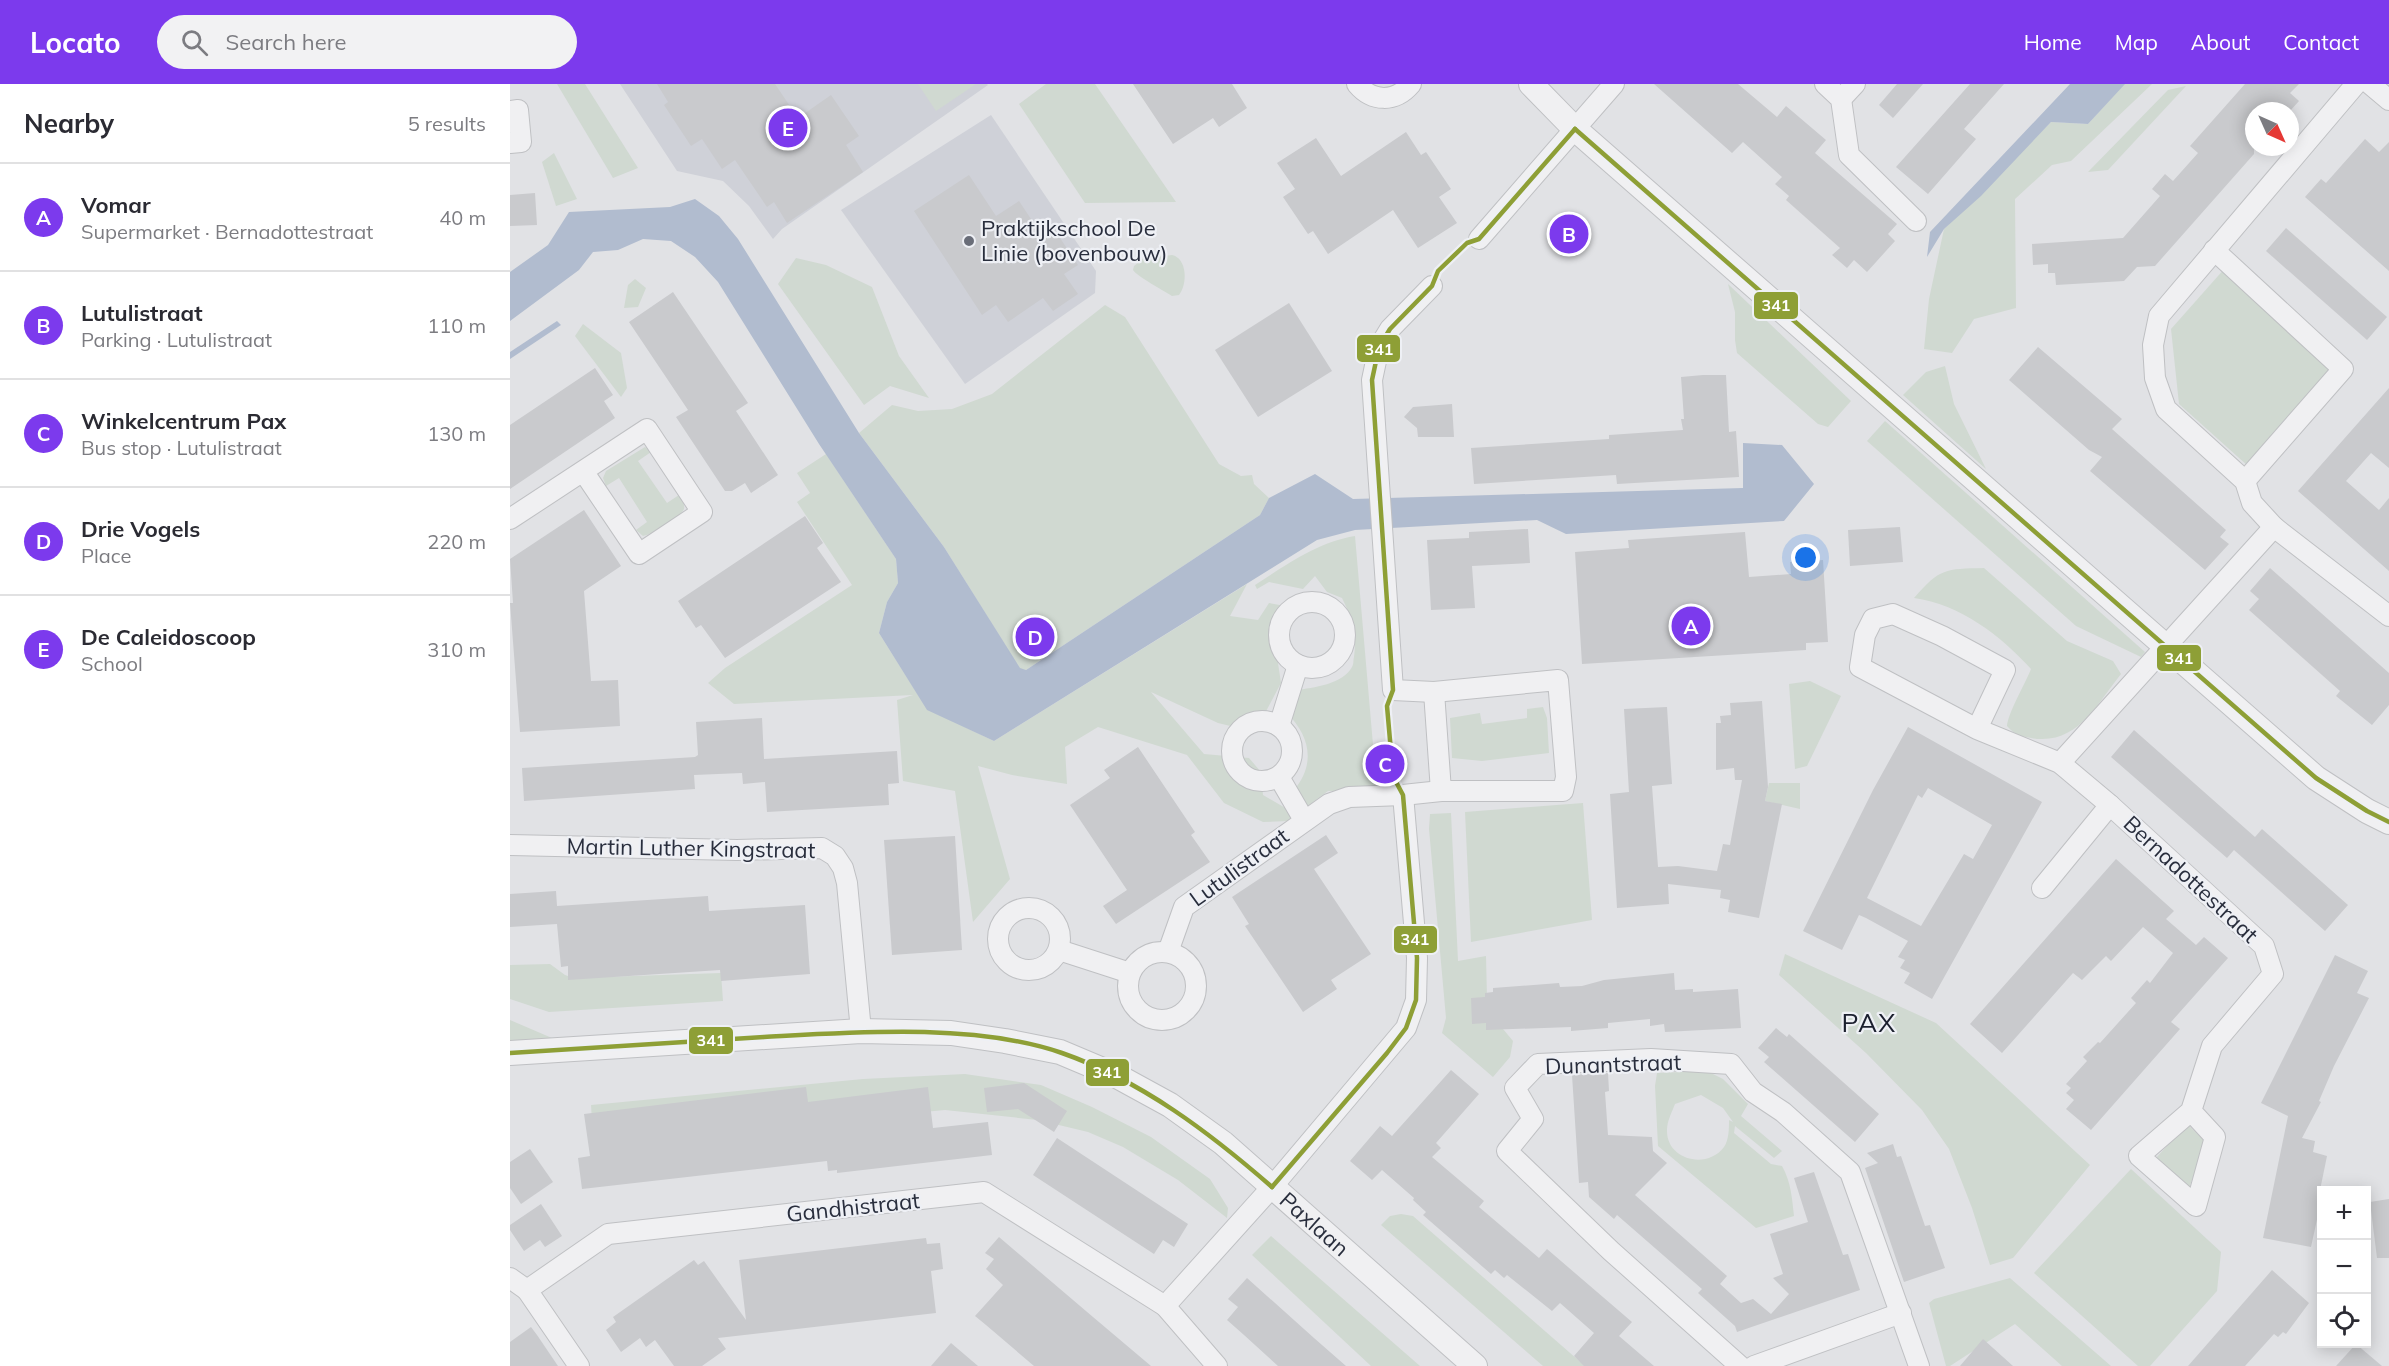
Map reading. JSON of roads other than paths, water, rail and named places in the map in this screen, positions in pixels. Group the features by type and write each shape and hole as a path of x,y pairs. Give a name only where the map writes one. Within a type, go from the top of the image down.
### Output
{"street":[{"path":"1357,84 1365,93 1386,98 1397,96 1411,84"},
{"path":"1531,84 1575,129 2316,778 2367,811 2389,822"},
{"path":"1479,239 1614,84"},
{"path":"1825,84 1841,99 1849,155 1916,222"},
{"path":"1841,99 1855,84"},
{"path":"2356,84 2159,316 2153,345 2155,378 2166,409 2245,481 2252,503 2274,527 2389,616"},
{"path":"2370,84 2389,100"},
{"path":"510,111 518,110 521,142 510,143"},
{"path":"2214,250 2343,369 2245,481"},
{"path":"1165,1306 1272,1187 1406,1028 1416,1000 1417,958 1403,795 1442,791 1563,791 1566,777 1558,680 1434,692 1393,690 1372,380 1379,347 1390,329 1432,286"},
{"path":"510,519 583,471 647,429 702,512 639,554 583,471"},
{"path":"2060,763 2274,527"},
{"name":"Bernadottestraat","path":"1977,729 2005,670 1942,636 1893,614 1872,620 1864,635 1860,667 1977,729 2060,763 2110,805 2264,946 2273,974 2212,1047 2191,1111"},
{"path":"1279,726 1298,665"},
{"path":"1434,692 1442,791"},
{"path":"1270,722 1286,732 1293,751 1291,761 1279,777 1261,782 1244,776 1237,769 1232,751 1237,734 1252,723 1270,722"},
{"name":"Lutulistraat","path":"1279,777 1304,820"},
{"name":"Lutulistraat","path":"1168,952 1184,907 1304,820 1329,804 1349,797 1403,795"},
{"name":"Bernadottestraat","path":"2042,888 2110,805"},
{"name":"Martin Luther Kingstraat","path":"510,845 737,850 822,849 835,856 843,868 847,883 861,1031"},
{"path":"1059,950 1130,973"},
{"path":"1156,952 1168,952 1179,956 1188,963 1194,973 1195,995 1191,1005 1183,1013 1162,1020 1141,1014 1129,995 1130,973 1136,963 1156,952"},
{"name":"Paxlaan","path":"510,1053 861,1031 951,1033 1060,1052 1117,1076 1170,1105 1223,1143 1475,1366"},
{"name":"Dunantstraat","path":"1740,1366 1611,1251 1507,1151 1533,1119 1515,1088 1538,1064 1651,1059 1731,1064 1753,1092 1783,1112 1850,1172 1919,1366"},
{"path":"2191,1111 2215,1137 2196,1206 2139,1156 2191,1111"},
{"name":"Gandhistraat","path":"527,1290 608,1234 984,1192 1165,1306 1217,1366"},
{"path":"510,1278 527,1290 579,1366"},
{"path":"1754,1366 1901,1313"}],"water":[{"path":"2070,84 2125,84 2088,124 2051,122 1981,196 1944,229 1927,257 1930,232"},
{"path":"695,199 719,216 738,239 859,433 944,547 1020,668 1026,670 1260,515 1269,498 1315,474 1353,499 1743,488 1743,443 1782,445 1814,484 1784,521 1566,534 1537,520 1355,530 1317,540 994,741 927,710 879,633 887,602 898,583 896,559 819,444 718,282 695,257 671,241 643,239 618,250 593,252 579,270 510,321 510,272 548,245 569,212 670,207"},
{"path":"557,321 561,325 510,359 510,352"}],"place":[{"name":"De Caleidoscoop","path":"788,128"},
{"name":"Lutulistraat","path":"1569,234"},
{"name":"Praktijkschool De Linie (bovenbouw)","path":"969,241"},
{"name":"Vomar","path":"1691,626"},
{"name":"Drie Vogels","path":"1035,637"},
{"name":"Winkelcentrum Pax","path":"1385,764"}],"district":[{"name":"PAX","path":"1869,1022"}]}
